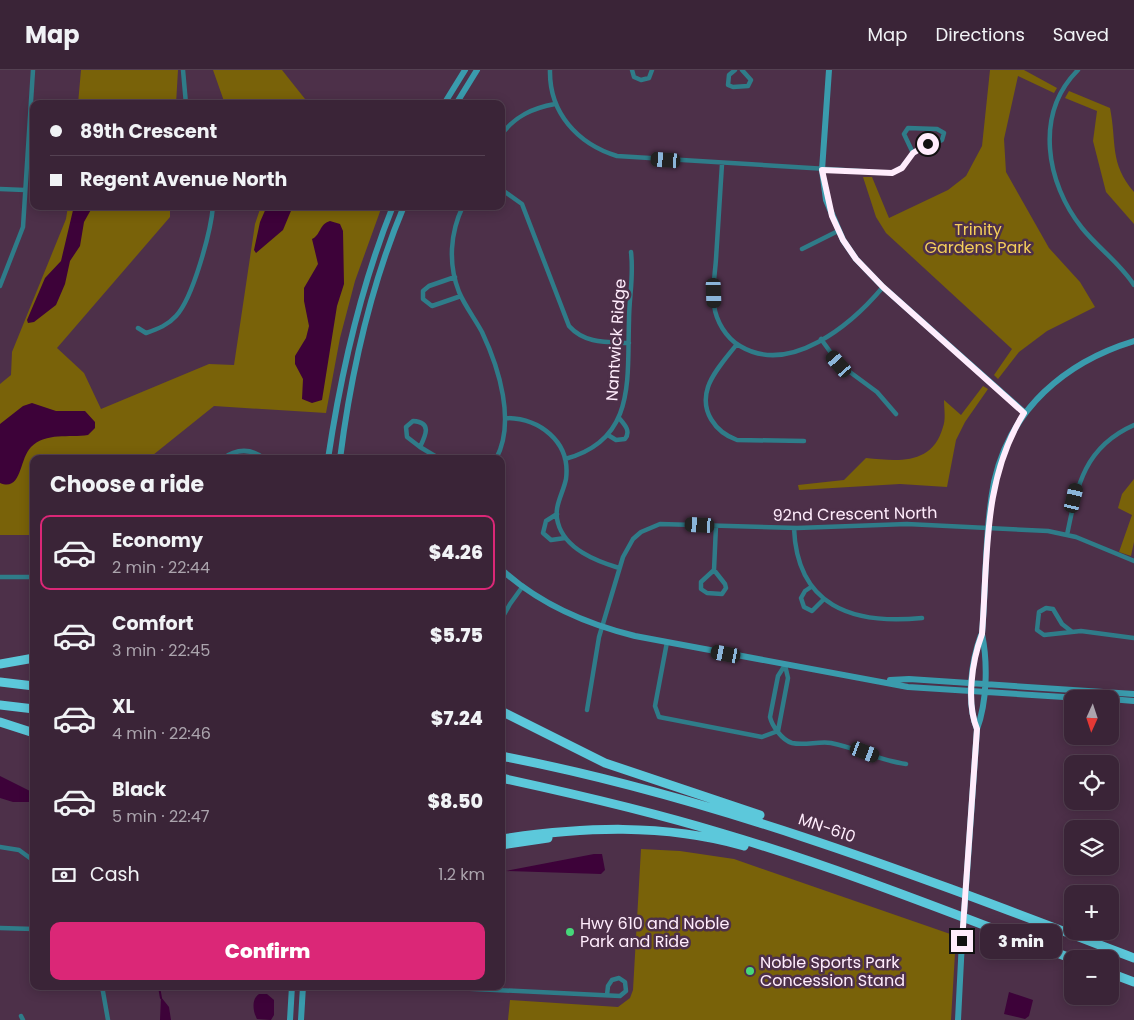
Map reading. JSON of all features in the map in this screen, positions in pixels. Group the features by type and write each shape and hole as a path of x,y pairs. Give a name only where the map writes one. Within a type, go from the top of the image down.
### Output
{"highway":[{"path":"0,665 30,659"},
{"path":"0,665 30,664"},
{"path":"0,682 30,686"},
{"path":"0,705 30,709"},
{"path":"505,713 605,763 736,806 808,837"},
{"path":"0,722 30,732"},
{"name":"MN-610","path":"505,757 641,787 808,837 1131,956"},
{"path":"505,779 595,799 683,822 851,876 1064,956"},
{"path":"505,838 587,829 633,828 699,835 851,876"},
{"path":"505,845 587,829"},
{"path":"1119,976 1134,982"}],"street":[{"path":"31,100 33,70"},
{"path":"183,70 186,100"},
{"path":"446,100 465,70"},
{"path":"458,100 477,70"},
{"path":"550,70 555,104 562,116 580,138 604,152 631,158 892,173 902,168 913,153 928,144 942,140 944,133 937,128 908,128 904,134 913,153"},
{"path":"632,70 634,77 641,80 648,78 652,70"},
{"path":"735,70 729,75 728,85 733,87 748,86 751,80 742,70"},
{"path":"829,70 822,170 826,200 838,231 856,259 883,287 1024,413"},
{"path":"1078,70 1061,93 1051,118 1050,140 1058,187 1073,215 1093,240 1118,264 1134,285"},
{"path":"505,131 523,114 536,108 555,104"},
{"path":"0,286 21,234 30,115"},
{"path":"722,164 714,304 722,327 736,344 759,354 770,356 794,352 822,339 846,323 883,287"},
{"path":"0,189 25,190"},
{"path":"505,192 522,204 569,326 582,337 590,340 629,343"},
{"path":"138,328 146,333 158,329 168,324 184,306 206,248 212,210"},
{"path":"329,455 353,326 374,255 391,210"},
{"path":"341,455 352,381 368,309 383,261 402,210"},
{"path":"462,210 451,251 455,277 461,296 479,326 491,354 500,389 505,418 502,443 498,455"},
{"path":"802,249 838,231"},
{"name":"Nantwick Ridge","path":"565,459 590,450 608,435 619,418 626,398 629,321 634,276 631,252"},
{"path":"455,277 429,286 423,291 423,299 432,306 461,296"},
{"path":"822,339 839,364 877,392 896,414"},
{"path":"958,1020 977,729 984,684 985,648 982,634 989,529 997,472 1009,441 1024,413 1053,383 1081,363 1110,349 1134,341"},
{"path":"736,344 708,386 706,406 713,424 728,437 737,440 804,441"},
{"path":"505,418 522,418 541,426 556,440 565,459 566,478 556,514 559,527 565,538 595,559 619,568 602,627 587,710"},
{"path":"608,435 616,440 625,439 627,436 627,428 619,418"},
{"path":"420,446 427,432 426,427 423,423 414,421 409,423 406,432 410,441 434,455"},
{"path":"1067,534 1077,486 1089,462 1107,442 1134,425"},
{"path":"229,455 242,450 251,450 259,455"},
{"path":"556,514 546,520 543,533 551,540 565,538"},
{"name":"92nd Crescent North","path":"619,568 633,539 641,532 660,524 794,528 906,524 1067,534 1134,561"},
{"path":"714,570 726,584 722,594 707,593 701,589 702,582 714,570 716,526"},
{"path":"794,528 798,563 811,587 823,600 839,609 863,616 895,620 922,618"},
{"path":"505,572 523,586 566,612 602,627 785,665 843,676 881,680 908,687 972,687 984,684 1134,694"},
{"path":"0,578 30,577"},
{"path":"505,614 523,586"},
{"path":"811,587 805,591 801,598 804,608 812,611 823,600"},
{"path":"1071,631 1062,624 1053,609 1046,608 1039,612 1037,625 1040,634 1048,635 1071,631 1097,632 1134,638"},
{"path":"977,729 973,719 972,687 976,648 982,634"},
{"path":"667,642 655,706 659,717 762,737 778,731"},
{"path":"785,665 778,676 770,717 771,723 792,743 828,743 858,750 891,762 906,764"},
{"path":"778,731 788,678 785,665"},
{"path":"972,687 983,691 1064,697"},
{"path":"1119,700 1134,701"},
{"path":"0,846 19,850 30,858"},
{"path":"0,928 30,929"},
{"path":"500,990 620,996 624,994 627,988 625,982 619,978 612,980 608,986 607,995"},
{"path":"103,990 108,1020"},
{"path":"290,1020 292,990"},
{"path":"301,1020 303,990"}],"green space":[{"path":"81,70 178,70 176,100 78,100"},
{"path":"213,70 282,70 306,100 224,100"},
{"name":"Trinity Gardens Park","path":"990,70 1024,70 1057,88 1054,93 1018,76 1004,139 1006,172 1049,248 1080,282 1095,307 1047,331 1019,352 998,379 994,375 1012,349 886,233 876,217 863,177 872,177 889,218 948,190 966,176 982,146"},
{"path":"1069,91 1110,108 1117,162 1126,181 1134,192 1134,224 1106,192 1093,141 1097,111 1065,98"},
{"path":"67,210 170,210 170,217 57,348 84,373 101,409 209,364 234,365 255,224 260,210 381,210 355,281 340,338 326,413 214,406 153,455 30,455 30,535 0,535 0,384 11,375 12,352 66,219"},
{"path":"983,386 988,389 965,422 956,440 947,487 900,484 799,490 798,485 844,480 866,458 901,460 922,455 931,449 938,440 944,424 944,400 961,415"},
{"path":"1134,479 1134,542 1131,556 1119,552 1132,515 1118,508 1122,494"},
{"path":"641,849 680,851 734,859 956,936 951,1020 508,1020 510,1000 618,1007 630,998 633,990"}],"shaded area":[{"path":"73,210 91,210 84,222 80,246 70,261 65,284 56,305 34,322 28,323 27,320 45,278 61,261"},
{"path":"265,210 291,210 283,230 256,253 254,250 260,222"},
{"path":"330,221 340,224 343,231 344,284 337,306 322,400 312,403 302,399 303,379 295,364 295,356 306,338 309,326 304,301 304,288 318,264 312,239 326,222"},
{"path":"32,403 56,411 85,411 95,422 95,428 88,435 58,436 37,442 27,452 16,479 7,485 0,483 0,424 23,406"},
{"path":"0,776 30,791 30,802 13,802 0,798"},
{"path":"602,854 605,870 601,874 506,871"},
{"path":"1009,992 1033,1000 1029,1016 1025,1019 1004,1014"},
{"path":"259,994 267,994 274,1000 274,1015 271,1020 257,1019 254,1002"},
{"path":"161,997 169,1007 171,1020 160,1020"}],"waterway":[{"path":"160,990 161,998"}],"place":[{"name":"Hwy 610 and Noble Park and Ride","path":"570,932"},
{"name":"Noble Sports Park Concession Stand","path":"750,971"}],"route":[{"path":"928,144 913,153 906,164 897,172 886,174 822,170 824,191 832,216 843,240 856,259 883,287 1024,413 1001,460 990,510 982,634 976,648 972,690 973,719 977,729 962,941"}]}
